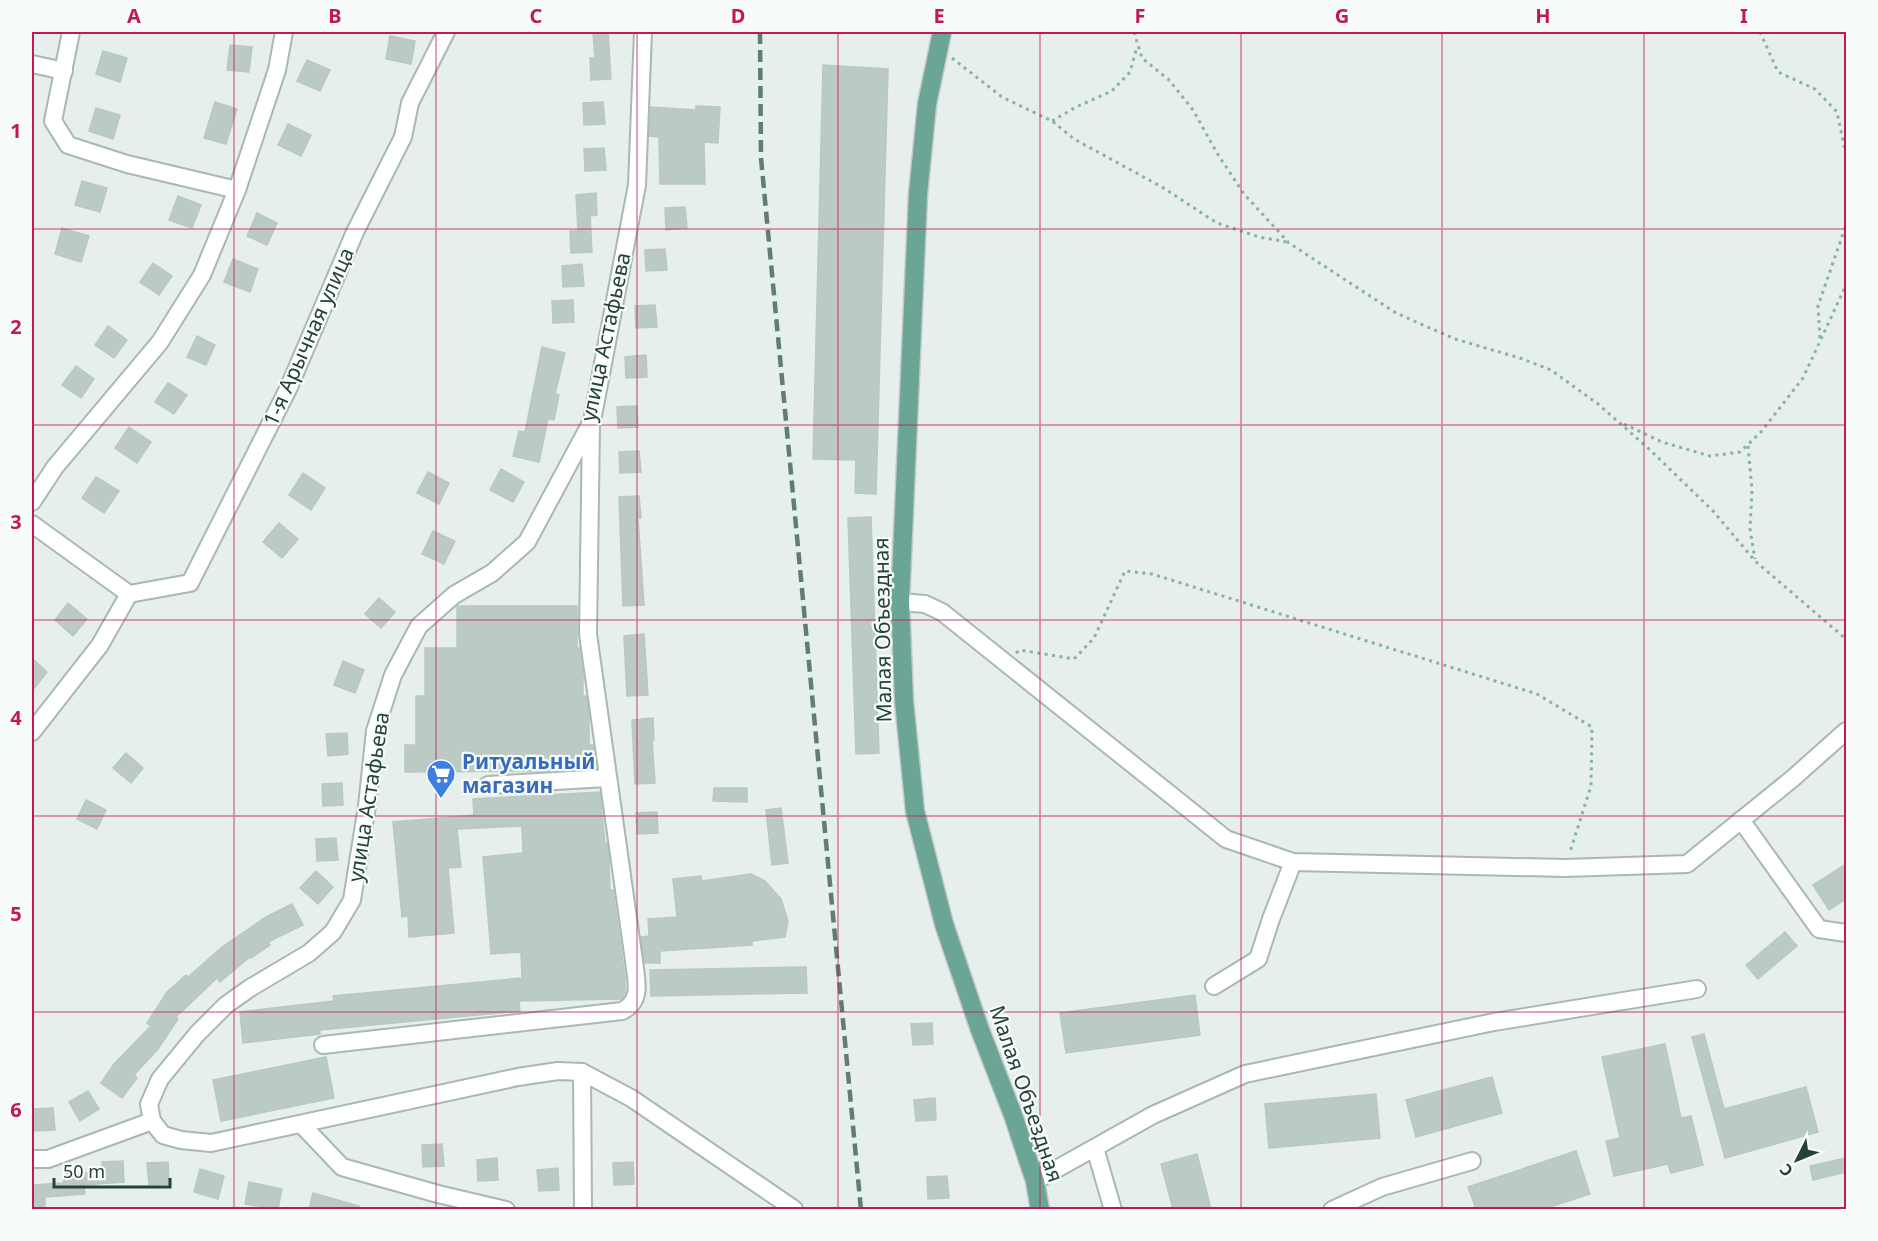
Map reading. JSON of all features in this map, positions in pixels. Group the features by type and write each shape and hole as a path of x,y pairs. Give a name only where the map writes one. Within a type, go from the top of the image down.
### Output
{"main road":[{"name":"Малая Объездная","path":"940,40 927,104 918,194 900,602 904,700 915,811 944,924 980,1030 1013,1115 1035,1181 1040,1209"}],"street":[{"path":"71,32 53,121 68,145 127,164 237,190"},
{"path":"32,502 55,467 160,342 202,275 237,190 277,70 284,32"},
{"name":"1-я Арычная улица","path":"129,594 190,583 289,387 355,232 403,137 410,104 446,32"},
{"name":"улица Астафьева","path":"152,1121 149,1104 160,1079 197,1034 226,1005 309,953 333,932 352,900 367,806 375,731 393,675 419,626 454,595 492,573 527,542 592,421 637,185 643,32"},
{"path":"32,64 64,71"},
{"path":"323,1045 622,1011 630,1007 636,995 634,961 588,634 592,421"},
{"path":"32,524 129,594 100,645 32,732"},
{"path":"900,602 925,604 942,612 1226,839 1293,862 1565,868 1687,864 1792,779 1846,731"},
{"path":"488,785 607,778"},
{"path":"1741,820 1819,929 1846,933"},
{"path":"1214,986 1258,959 1293,862"},
{"path":"1035,1181 1153,1115 1245,1074 1494,1022 1697,989"},
{"path":"32,1159 48,1159 152,1121 163,1135 181,1140 211,1143 518,1077 558,1071 582,1072 631,1098 794,1209"},
{"path":"582,1072 583,1209"},
{"path":"301,1124 342,1167 438,1194 506,1209"},
{"path":"1095,1148 1113,1209"},
{"path":"1332,1209 1382,1187 1472,1161"}],"path":[{"path":"1134,32 1142,58 1169,80 1193,110 1217,153 1244,194 1289,243 1396,313 1455,339 1520,358 1551,370 1598,404 1618,422 1714,512 1755,561 1846,639"},
{"path":"1760,32 1778,72 1815,89 1837,112 1846,154"},
{"path":"940,40 965,67 1002,97 1052,121 1074,139 1162,187 1217,223 1260,237 1289,243"},
{"path":"1052,121 1076,107 1112,92 1130,72 1137,45"},
{"path":"1820,340 1818,306 1846,225"},
{"path":"1618,422 1662,442 1710,456 1740,452 1761,432 1803,378 1846,285"},
{"path":"1748,444 1752,490 1750,529 1755,561"},
{"path":"1004,661 1020,650 1074,658 1094,638 1125,571 1152,574 1537,694 1592,728 1591,786 1565,868"}],"building":[{"path":"593,32 608,32 611,79 591,80 590,58 595,58"},
{"path":"390,36 415,41 411,64 386,59"},
{"path":"230,45 252,47 249,72 227,70"},
{"path":"103,51 127,58 120,82 96,74"},
{"path":"307,60 330,70 320,91 297,81"},
{"path":"823,65 888,69 876,494 855,493 856,460 813,459"},
{"path":"215,102 237,109 226,144 204,138"},
{"path":"603,102 605,124 584,125 583,103"},
{"path":"696,106 720,107 718,143 704,142 705,184 660,184 659,137 649,136 651,107 696,110"},
{"path":"96,108 120,115 113,139 89,131"},
{"path":"288,124 311,135 301,156 278,145"},
{"path":"604,148 606,170 585,171 584,149"},
{"path":"82,181 107,188 100,212 75,205"},
{"path":"596,193 597,215 590,216 592,252 571,253 570,231 578,231 576,195"},
{"path":"178,196 201,205 192,228 169,220"},
{"path":"685,207 687,228 666,230 665,208"},
{"path":"257,213 277,223 267,245 247,236"},
{"path":"62,228 89,236 81,262 55,254"},
{"path":"665,249 667,270 646,271 645,250"},
{"path":"233,259 258,269 250,292 224,282"},
{"path":"153,263 172,276 159,295 140,282"},
{"path":"582,264 584,286 563,287 562,266"},
{"path":"573,300 574,322 553,323 552,301"},
{"path":"655,305 657,327 636,328 635,306"},
{"path":"108,326 127,340 114,358 95,345"},
{"path":"197,336 215,345 206,365 187,357"},
{"path":"542,347 565,353 555,394 559,395 554,420 548,419 539,462 513,456 519,431 525,432"},
{"path":"646,355 647,377 626,378 625,357"},
{"path":"76,366 94,379 81,398 62,385"},
{"path":"168,383 187,395 174,414 155,402"},
{"path":"637,406 638,427 618,428 617,407"},
{"path":"129,427 151,442 137,463 115,448"},
{"path":"639,451 641,472 620,473 619,452"},
{"path":"501,469 524,482 513,502 490,490"},
{"path":"428,472 449,483 439,504 417,493"},
{"path":"303,473 325,488 311,510 289,495"},
{"path":"96,477 119,491 104,513 82,498"},
{"path":"639,496 641,518 638,518 644,605 623,606 619,497"},
{"path":"871,517 879,753 856,754 848,518"},
{"path":"279,523 298,539 282,558 263,542"},
{"path":"433,531 455,541 444,564 422,554"},
{"path":"379,598 395,612 381,628 365,614"},
{"path":"68,603 87,619 73,636 55,620"},
{"path":"457,606 577,606 577,648 579,648 583,675 583,696 586,696 589,716 589,745 593,745 594,768 539,771 405,772 405,745 416,745 416,696 425,696 425,648 457,648"},
{"path":"644,634 648,695 627,696 624,636"},
{"path":"32,658 47,672 32,691"},
{"path":"343,661 364,670 355,693 334,685"},
{"path":"653,718 655,783 635,784 632,720"},
{"path":"347,733 348,754 328,756 326,734"},
{"path":"126,753 143,768 131,783 113,768"},
{"path":"342,783 343,805 323,806 322,784"},
{"path":"714,788 747,788 747,802 713,801"},
{"path":"600,792 609,861 610,890 613,890 625,977 625,993 622,999 519,1001 520,1011 320,1030 320,1034 243,1043 240,1012 334,1001 333,996 522,978 521,952 491,954 483,857 523,853 522,826 457,829 461,867 448,868 454,933 409,937 408,916 402,917 393,822 474,815 473,799"},
{"path":"86,800 106,810 97,829 77,819"},
{"path":"781,808 788,863 772,865 766,810"},
{"path":"657,812 658,833 637,834 636,813"},
{"path":"336,838 338,860 317,861 316,839"},
{"path":"1846,864 1846,899 1829,910 1813,885"},
{"path":"316,871 333,887 318,904 300,888"},
{"path":"751,874 765,881 781,899 788,921 785,937 752,941 752,945 660,951 660,963 645,963 641,937 649,936 648,919 677,917 673,879 701,876 702,881"},
{"path":"292,904 303,925 268,942 270,945 250,957 220,982 217,978 176,1017 178,1019 158,1049 134,1075 137,1078 122,1098 101,1083 114,1064 151,1026 147,1023 167,992 222,947 266,917"},
{"path":"1785,932 1797,946 1758,979 1746,965"},
{"path":"806,967 807,993 651,996 650,970"},
{"path":"1195,995 1200,1035 1066,1053 1060,1013"},
{"path":"932,1023 933,1044 913,1045 911,1024"},
{"path":"1704,1034 1724,1109 1806,1087 1818,1132 1725,1158 1692,1037"},
{"path":"1665,1044 1681,1118 1691,1116 1703,1165 1671,1173 1668,1164 1614,1176 1606,1141 1620,1138 1602,1057"},
{"path":"326,1057 334,1098 221,1121 213,1080"},
{"path":"1492,1077 1502,1113 1416,1137 1406,1100"},
{"path":"88,1091 99,1109 80,1121 69,1102"},
{"path":"1376,1094 1380,1138 1269,1148 1265,1104"},
{"path":"935,1098 936,1120 916,1121 914,1100"},
{"path":"53,1108 55,1130 34,1131 33,1109"},
{"path":"442,1144 444,1166 423,1167 422,1145"},
{"path":"1576,1151 1590,1194 1544,1209 1476,1209 1468,1187"},
{"path":"1197,1154 1211,1209 1173,1209 1161,1164"},
{"path":"497,1158 498,1180 478,1181 477,1160"},
{"path":"1846,1158 1846,1172 1813,1180 1810,1166"},
{"path":"123,1161 124,1182 84,1185 85,1194 45,1197 45,1206 32,1207 32,1185 64,1183 63,1174 103,1172 102,1162"},
{"path":"168,1162 169,1184 149,1185 147,1163"},
{"path":"633,1162 634,1184 614,1185 613,1163"},
{"path":"558,1168 559,1190 539,1191 537,1170"},
{"path":"200,1169 224,1176 218,1199 194,1192"},
{"path":"947,1176 949,1198 928,1199 927,1177"},
{"path":"249,1182 282,1189 278,1209 245,1204"},
{"path":"313,1193 359,1206 359,1209 309,1209"}],"railway":[{"path":"760,32 761,158 861,1210"}],"place":[{"name":"Ритуальный магазин","path":"441,800"}]}
